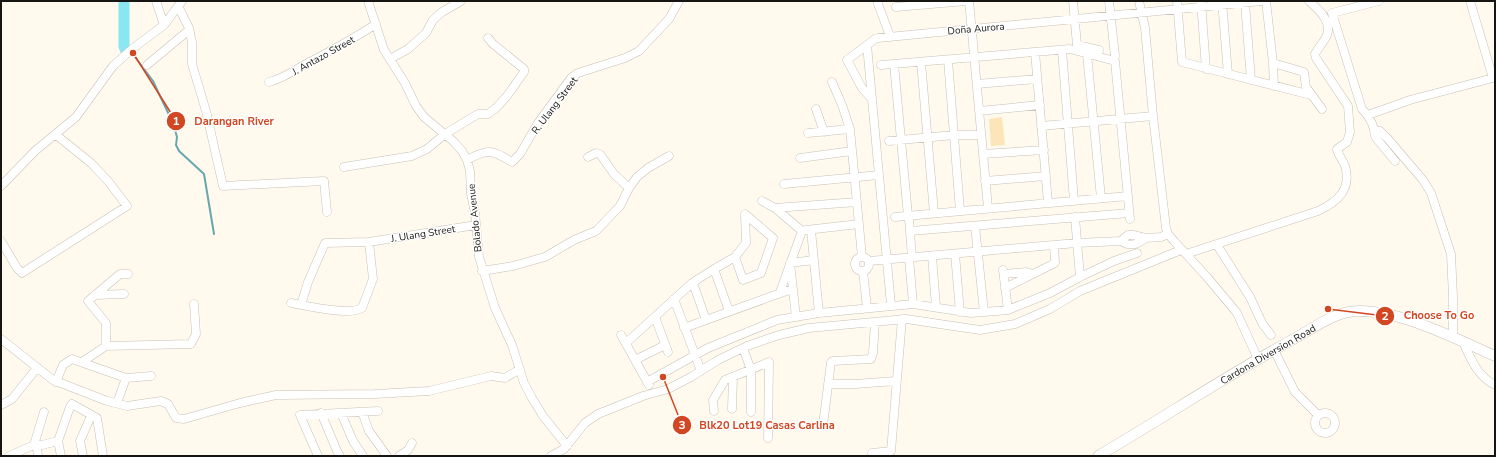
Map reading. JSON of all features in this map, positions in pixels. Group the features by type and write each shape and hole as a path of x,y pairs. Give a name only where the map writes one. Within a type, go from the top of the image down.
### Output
{"main road":[{"name":"Cardona Diversion Road","path":"1098,456 1258,359 1338,315 1357,311 1388,314 1453,337 1495,356"}],"street":[{"path":"156,1 164,25"},
{"name":"Bolado Avenue","path":"368,1 384,50 405,83 416,106 424,116 446,134 462,151 467,160 470,171 470,194 482,271 495,308 512,345 524,382 543,416 567,446"},
{"path":"390,59 422,37 433,20 442,12 461,1"},
{"name":"R. Ulang Street","path":"467,160 480,153 491,151 512,162 520,154 538,123 571,78 578,73 625,58 639,51 669,18 679,1"},
{"path":"877,1 890,36"},
{"path":"896,7 968,1 972,29 988,208"},
{"path":"1073,1 1077,45 1099,50"},
{"path":"1109,1 1115,56"},
{"path":"1139,1 1145,28 1164,222 1168,234 1183,252 1207,276 1237,313 1258,359"},
{"name":"Doña Aurora","path":"867,45 877,38 890,36 1110,16 1142,12 1177,5 1262,1"},
{"path":"1266,1 1274,86"},
{"path":"551,456 564,449 585,423 591,418 644,396 668,389 742,348 779,334 809,328 902,319 980,330 1015,324 1050,309 1080,291 1183,252 1217,245 1318,211 1332,204 1344,191 1347,173 1337,149 1346,142 1350,132 1348,106 1316,58 1315,54 1328,31 1323,15 1309,1"},
{"path":"1379,1 1332,13 1362,109 1368,115 1376,138 1395,160"},
{"path":"1368,115 1410,100 1493,78 1470,1"},
{"path":"1223,3 1228,74"},
{"path":"1245,3 1251,80"},
{"path":"1,186 35,150 76,117 113,66 132,49 164,25 180,4"},
{"path":"180,4 192,42 192,64 206,111 223,186 324,181 327,212"},
{"path":"1201,4 1206,69"},
{"path":"1177,5 1182,62 1311,95"},
{"name":"J. Antazo Street","path":"268,82 280,79 314,61 376,24"},
{"path":"147,65 189,30"},
{"path":"344,167 412,156 427,149 446,134 478,114 488,114 496,108 507,96 524,70 522,66 493,44 488,38"},
{"path":"867,45 891,305"},
{"path":"867,45 847,60 862,88 872,100"},
{"path":"881,65 1070,49 1115,61 1129,216 1075,217 910,231"},
{"path":"1062,50 1074,201"},
{"path":"1035,52 1048,203"},
{"path":"1087,54 1101,198"},
{"path":"948,60 960,211"},
{"path":"921,62 934,213"},
{"path":"1273,63 1304,72 1304,83 1322,109"},
{"path":"894,64 910,231 913,304"},
{"path":"977,84 1037,79"},
{"path":"832,82 850,129 859,224 868,268 863,271"},
{"path":"979,110 1040,105"},
{"path":"816,109 824,132"},
{"path":"1042,126 1153,116"},
{"path":"808,133 850,129"},
{"path":"1374,130 1383,133 1423,180 1431,193 1451,254 1453,337"},
{"path":"1,241 17,268 22,272 127,206 108,181 91,163 55,134"},
{"path":"888,141 954,135 981,135"},
{"path":"983,154 1044,150"},
{"path":"800,158 852,151"},
{"path":"588,157 596,153 600,154 614,174 629,188"},
{"path":"482,271 513,266 545,257 574,240 596,231 617,210 629,188 638,177 648,168 669,156"},
{"path":"784,184 879,175"},
{"path":"985,181 1046,176"},
{"path":"894,217 908,217 934,213 1128,196"},
{"path":"762,201 775,208 802,232"},
{"path":"775,208 857,202"},
{"path":"626,343 693,283 735,257 746,243 745,214 773,238 761,273 743,280 735,257"},
{"path":"1075,217 1080,277"},
{"path":"802,232 859,224"},
{"name":"J. Ulang Street","path":"301,305 308,282 325,243 369,242 476,225"},
{"path":"975,226 984,312"},
{"path":"811,230 819,313"},
{"path":"780,292 802,232"},
{"path":"863,271 858,270 855,264 856,260 887,260 1077,243 1121,241 1128,235 1133,234 1146,238 1168,234"},
{"path":"291,303 336,311 358,311 362,308 373,279 369,242"},
{"path":"1005,288 1055,263 1054,245"},
{"path":"1217,245 1250,297 1262,323 1271,335"},
{"path":"621,335 649,384 708,348 777,320 819,313 913,304 960,312 1008,310 1050,293 1114,261 1137,253"},
{"path":"955,254 960,312"},
{"path":"932,256 936,307"},
{"path":"790,263 814,260"},
{"path":"790,263 796,317"},
{"path":"714,269 729,311"},
{"path":"863,271 867,308"},
{"path":"1008,310 1003,272 1026,272 1033,274"},
{"path":"106,346 106,323 88,301 120,274 128,274"},
{"path":"693,283 706,320"},
{"path":"684,328 780,292 792,289"},
{"path":"95,295 124,294"},
{"path":"674,299 700,371"},
{"path":"82,362 106,346 191,344 196,334 194,304"},
{"path":"635,360 666,349 655,317"},
{"path":"872,453 891,451 902,319"},
{"path":"824,425 830,365 833,361 871,359 873,353 875,322"},
{"path":"1,339 56,382 107,401 127,406 161,401 168,404 176,418 184,419 240,403 276,395 375,394 429,391 491,376 505,378 520,369"},
{"path":"1463,342 1474,366 1480,374 1495,386"},
{"path":"742,348 751,370 750,412"},
{"path":"1274,350 1295,392 1318,416"},
{"path":"56,382 63,365 72,358 126,378 150,376"},
{"path":"714,411 713,400 725,380 770,362 768,438"},
{"path":"1,405 12,398 37,368"},
{"path":"732,409 733,377"},
{"path":"117,403 126,378"},
{"path":"828,384 856,384 896,381"},
{"path":"61,456 58,441 72,404 96,418 103,456"},
{"path":"318,456 300,415 378,411"},
{"path":"34,445 44,412"},
{"path":"362,412 369,432 387,456"},
{"path":"321,413 340,456"},
{"path":"341,413 353,441 363,456"},
{"path":"83,456 80,440 91,416"},
{"path":"9,456 34,445 42,445 58,441"},
{"path":"399,456 408,450 412,442"},
{"path":"34,445 37,448 38,456"}],"shaded area":[{"path":"1002,117 1005,145 991,146 989,119"}],"waterway":[{"path":"124,1 125,49"},
{"path":"132,53 153,81 173,123 177,137 176,145 179,151 204,174 214,234"}],"place":[{"name":"Darangan River","path":"133,53"},
{"name":"Choose To Go","path":"1328,309"},
{"name":"Blk20 Lot19 Casas Carlina","path":"663,377"}]}
